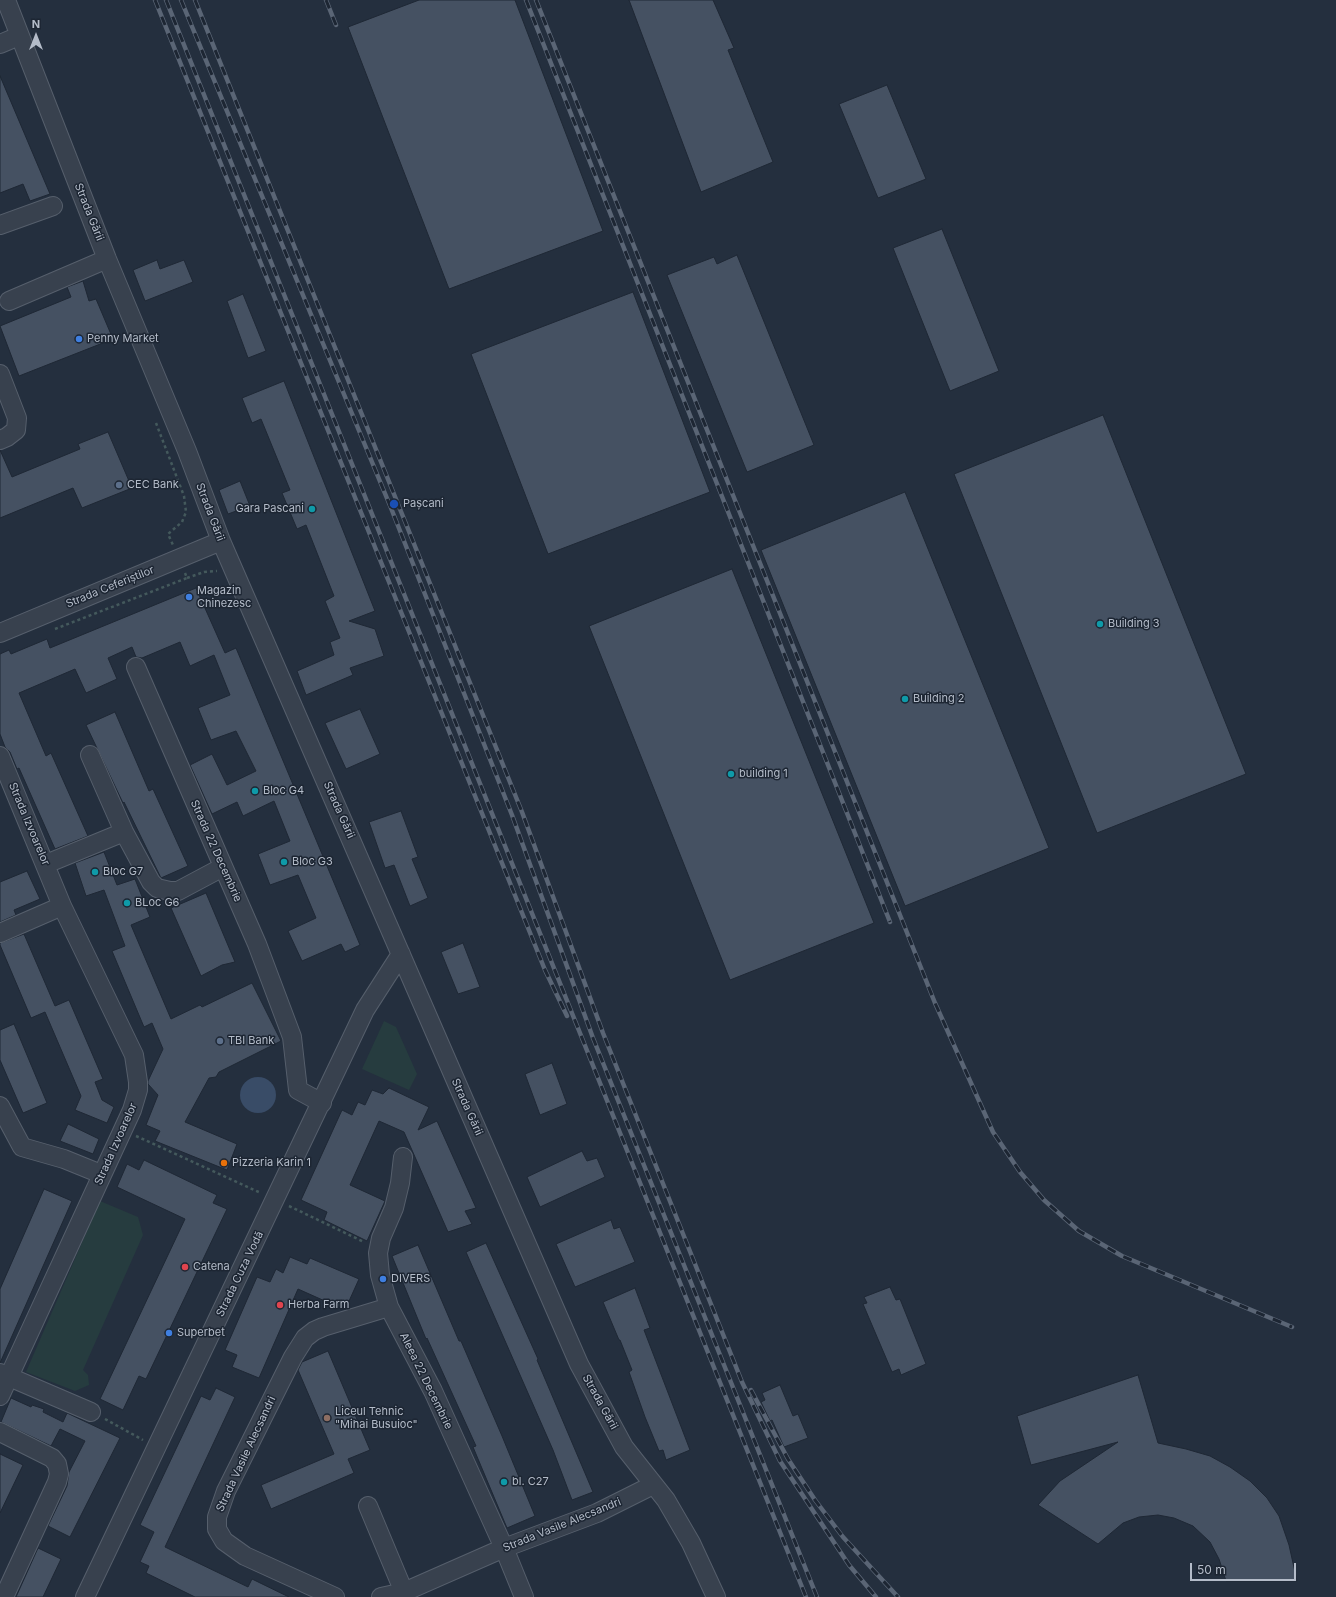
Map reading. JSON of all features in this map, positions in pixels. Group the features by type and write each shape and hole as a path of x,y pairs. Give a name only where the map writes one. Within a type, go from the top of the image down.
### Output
{"street":[{"name":"Strada Gării","path":"6,0 107,259 187,451 221,541 579,1364 624,1447 666,1500 691,1543 716,1597"},
{"path":"0,44 19,36"},
{"path":"0,225 53,206"},
{"path":"9,301 107,259"},
{"path":"0,374 17,418 16,430 3,439"},
{"name":"Strada Ceferiștilor","path":"0,633 221,541"},
{"name":"Strada 22 Decembrie","path":"136,667 257,944 292,1037 298,1090 322,1103"},
{"path":"90,755 124,832 151,882 157,888 178,891 223,867"},
{"name":"Strada Izvoarelor","path":"0,756 46,864 62,906 134,1055 138,1074 138,1090 123,1130 101,1174 69,1250 5,1374 0,1396"},
{"path":"46,864 124,832"},
{"path":"0,933 62,906"},
{"name":"Strada Cuza Vodă","path":"85,1597 155,1447 276,1200 365,1010 401,954"},
{"path":"0,1106 22,1146 64,1159 101,1174"},
{"name":"Aleea 22 Decembrie","path":"403,1157 400,1183 394,1208 382,1238 378,1253 380,1274 389,1307 433,1391 504,1548 524,1597"},
{"name":"Strada Vasile Alecsandri","path":"334,1597 245,1556 224,1541 217,1529 217,1517 226,1491 243,1456 293,1356 305,1338 323,1326 389,1307"},
{"path":"5,1374 91,1412"},
{"path":"0,1432 52,1458 57,1464 59,1474 57,1482 4,1597"},
{"name":"Strada Vasile Alecsandri","path":"381,1597 405,1594 504,1548 597,1513 653,1485"},
{"path":"368,1506 405,1594"}],"path":[{"path":"156,420 184,496 186,512 182,522 168,534 170,539"},
{"path":"50,631 187,578 204,572 215,572 232,566"},
{"path":"184,570 187,578"},
{"path":"123,1130 373,1246 378,1253"},
{"path":"91,1412 155,1447"}],"green space":[{"path":"384,1021 396,1027 417,1074 409,1090 362,1069"},
{"path":"100,1201 138,1217 143,1235 83,1370 88,1375 89,1385 75,1391 26,1372"}],"water":[{"path":"258,1077 268,1080 273,1085 276,1095 273,1105 268,1110 258,1113 248,1110 243,1105 240,1095 243,1085 248,1080"}],"building":[{"path":"419,0 515,0 603,231 449,289 348,27"},
{"path":"629,0 713,0 734,48 728,50 773,162 701,192"},
{"path":"0,76 50,194 30,201 23,184 0,193"},
{"path":"887,85 926,179 878,198 839,104"},
{"path":"942,229 999,371 950,391 893,248"},
{"path":"737,255 814,445 747,472 667,275 714,257 717,264"},
{"path":"157,260 160,269 184,260 193,282 145,301 133,270"},
{"path":"83,281 89,301 96,299 113,339 19,376 0,326 71,297 67,287"},
{"path":"633,292 710,492 548,554 471,354"},
{"path":"243,294 266,351 248,358 227,301"},
{"name":"Gara Pascani","path":"284,381 375,611 349,621 375,629 384,656 350,668 353,675 306,695 297,671 334,655 330,642 340,638 325,601 334,596 306,525 297,529 282,493 290,490 261,419 252,423 242,398"},
{"name":"Building 3","path":"1103,415 1246,774 1097,833 954,474"},
{"path":"108,432 132,488 82,508 73,488 0,518 0,450 12,477 80,449 78,444"},
{"path":"240,481 250,506 228,514 219,490"},
{"name":"Building 2","path":"905,492 1049,848 905,906 761,550"},
{"name":"building 1","path":"732,569 874,923 730,980 589,626"},
{"path":"196,588 225,653 236,648 360,945 345,952 341,944 302,961 288,931 316,918 298,875 270,885 258,854 290,841 274,801 243,816 237,802 212,814 190,765 212,754 227,785 256,771 236,731 211,740 198,708 230,695 214,655 190,666 180,642 142,658 136,657 132,647 108,658 117,679 86,693 75,669 19,693 46,756 51,753 88,836 55,849 19,768 17,769 10,752 5,747 0,734 0,654 9,650 11,654 47,639 50,648"},
{"path":"360,709 380,754 346,769 325,723"},
{"path":"115,712 149,791 153,789 188,866 161,878 86,725"},
{"path":"401,811 418,857 412,859 428,898 410,906 394,865 385,868 369,822"},
{"path":"104,852 117,885 135,879 150,917 131,925 171,1019 200,1005 202,1007 252,983 281,1041 219,1072 216,1077 209,1078 185,1122 237,1144 227,1170 155,1141 160,1131 146,1125 158,1095 148,1084 148,1081 163,1049 152,1023 144,1027 112,951 125,946 104,890 86,896 75,863"},
{"path":"27,871 40,899 14,910 16,915 0,922 0,882"},
{"path":"206,893 235,962 222,965 201,976 171,908"},
{"path":"24,934 55,1006 69,1000 103,1079 95,1082 102,1100 114,1107 107,1123 75,1110 81,1096 45,1012 31,1018 0,945 0,943"},
{"path":"463,943 480,987 458,994 441,952"},
{"path":"14,1024 47,1103 23,1113 0,1060 0,1030"},
{"path":"552,1063 567,1104 540,1115 525,1074"},
{"path":"389,1088 429,1107 418,1130 437,1121 476,1208 465,1211 472,1224 448,1232 404,1132 379,1121 350,1185 385,1201 367,1241 324,1220 327,1212 301,1200 342,1110 352,1115 358,1102 365,1105 372,1090 383,1094"},
{"path":"68,1124 99,1139 93,1154 60,1141"},
{"path":"582,1151 587,1161 597,1158 605,1177 540,1207 527,1177"},
{"path":"144,1160 217,1195 213,1203 227,1209 146,1379 139,1376 123,1410 100,1399 185,1219 117,1187 127,1164 139,1170"},
{"path":"44,1189 72,1201 0,1363 0,1289"},
{"path":"611,1220 614,1229 620,1227 635,1262 575,1287 556,1244"},
{"path":"486,1243 538,1359 537,1360 593,1492 572,1500 553,1450 466,1252"},
{"path":"418,1245 459,1341 461,1341 535,1516 507,1528 473,1447 476,1446 427,1338 426,1339 392,1256"},
{"path":"290,1257 307,1264 310,1258 359,1279 345,1310 298,1289 259,1378 232,1367 237,1355 225,1350 257,1277 270,1282 276,1269 283,1273"},
{"path":"890,1287 896,1300 900,1299 926,1364 901,1375 899,1369 892,1372 863,1304 867,1303 864,1297"},
{"path":"635,1288 650,1328 644,1330 690,1450 666,1460 663,1450 659,1451 645,1417 629,1372 632,1370 603,1302"},
{"path":"328,1351 370,1450 348,1459 354,1473 271,1509 261,1485 334,1454 298,1370 302,1362"},
{"path":"1138,1375 1158,1443 1210,1456 1230,1467 1250,1481 1267,1498 1279,1516 1289,1545 1297,1581 1226,1581 1219,1559 1210,1542 1193,1526 1174,1518 1158,1515 1139,1517 1123,1523 1098,1544 1038,1505 1060,1481 1118,1442 1031,1465 1017,1416"},
{"path":"780,1385 793,1416 798,1414 808,1438 784,1447 772,1420 770,1421 761,1402 765,1400 762,1393"},
{"path":"216,1388 235,1397 165,1547 248,1587 252,1579 289,1597 195,1597 146,1573 149,1566 140,1562 154,1532 140,1525 201,1396 210,1400"},
{"path":"11,1398 31,1407 32,1405 44,1409 43,1412 63,1422 67,1413 120,1438 70,1537 48,1526 67,1486 69,1472 85,1441 60,1429 51,1446 1,1422"},
{"path":"0,1454 23,1465 0,1513"},
{"path":"38,1548 61,1559 43,1597 16,1597"}],"railway":[{"path":"155,0 545,970 567,1016"},
{"path":"166,0 806,1597"},
{"path":"181,0 391,508 512,815 593,1038 817,1597"},
{"path":"195,0 522,812 603,1033 742,1382 780,1461 849,1565 876,1597"},
{"path":"326,0 336,25"},
{"path":"526,0 890,922"},
{"path":"536,0 935,1003 993,1132 1020,1172 1044,1200 1079,1231 1122,1256 1292,1327"},
{"path":"751,1390 788,1459 815,1500 843,1537 898,1597"}],"place":[{"name":"Penny Market","path":"79,339"},
{"name":"CEC Bank","path":"119,485"},
{"name":"Pașcani","path":"394,504"},
{"name":"Gara Pascani","path":"312,509"},
{"name":"Magazin Chinezesc","path":"189,597"},
{"name":"Building 3","path":"1100,624"},
{"name":"Building 2","path":"905,699"},
{"name":"building 1","path":"731,774"},
{"name":"Bloc G4","path":"255,791"},
{"name":"Bloc G3","path":"284,862"},
{"name":"Bloc G7","path":"95,872"},
{"name":"BLoc G6","path":"127,903"},
{"name":"TBI Bank","path":"220,1041"},
{"name":"Pizzeria Karin 1","path":"224,1163"},
{"name":"Catena","path":"185,1267"},
{"name":"DIVERS","path":"383,1279"},
{"name":"Herba Farm","path":"280,1305"},
{"name":"Superbet","path":"169,1333"},
{"name":"Liceul Tehnic \"Mihai Busuioc\"","path":"327,1418"},
{"name":"bl. C27","path":"504,1482"}]}
